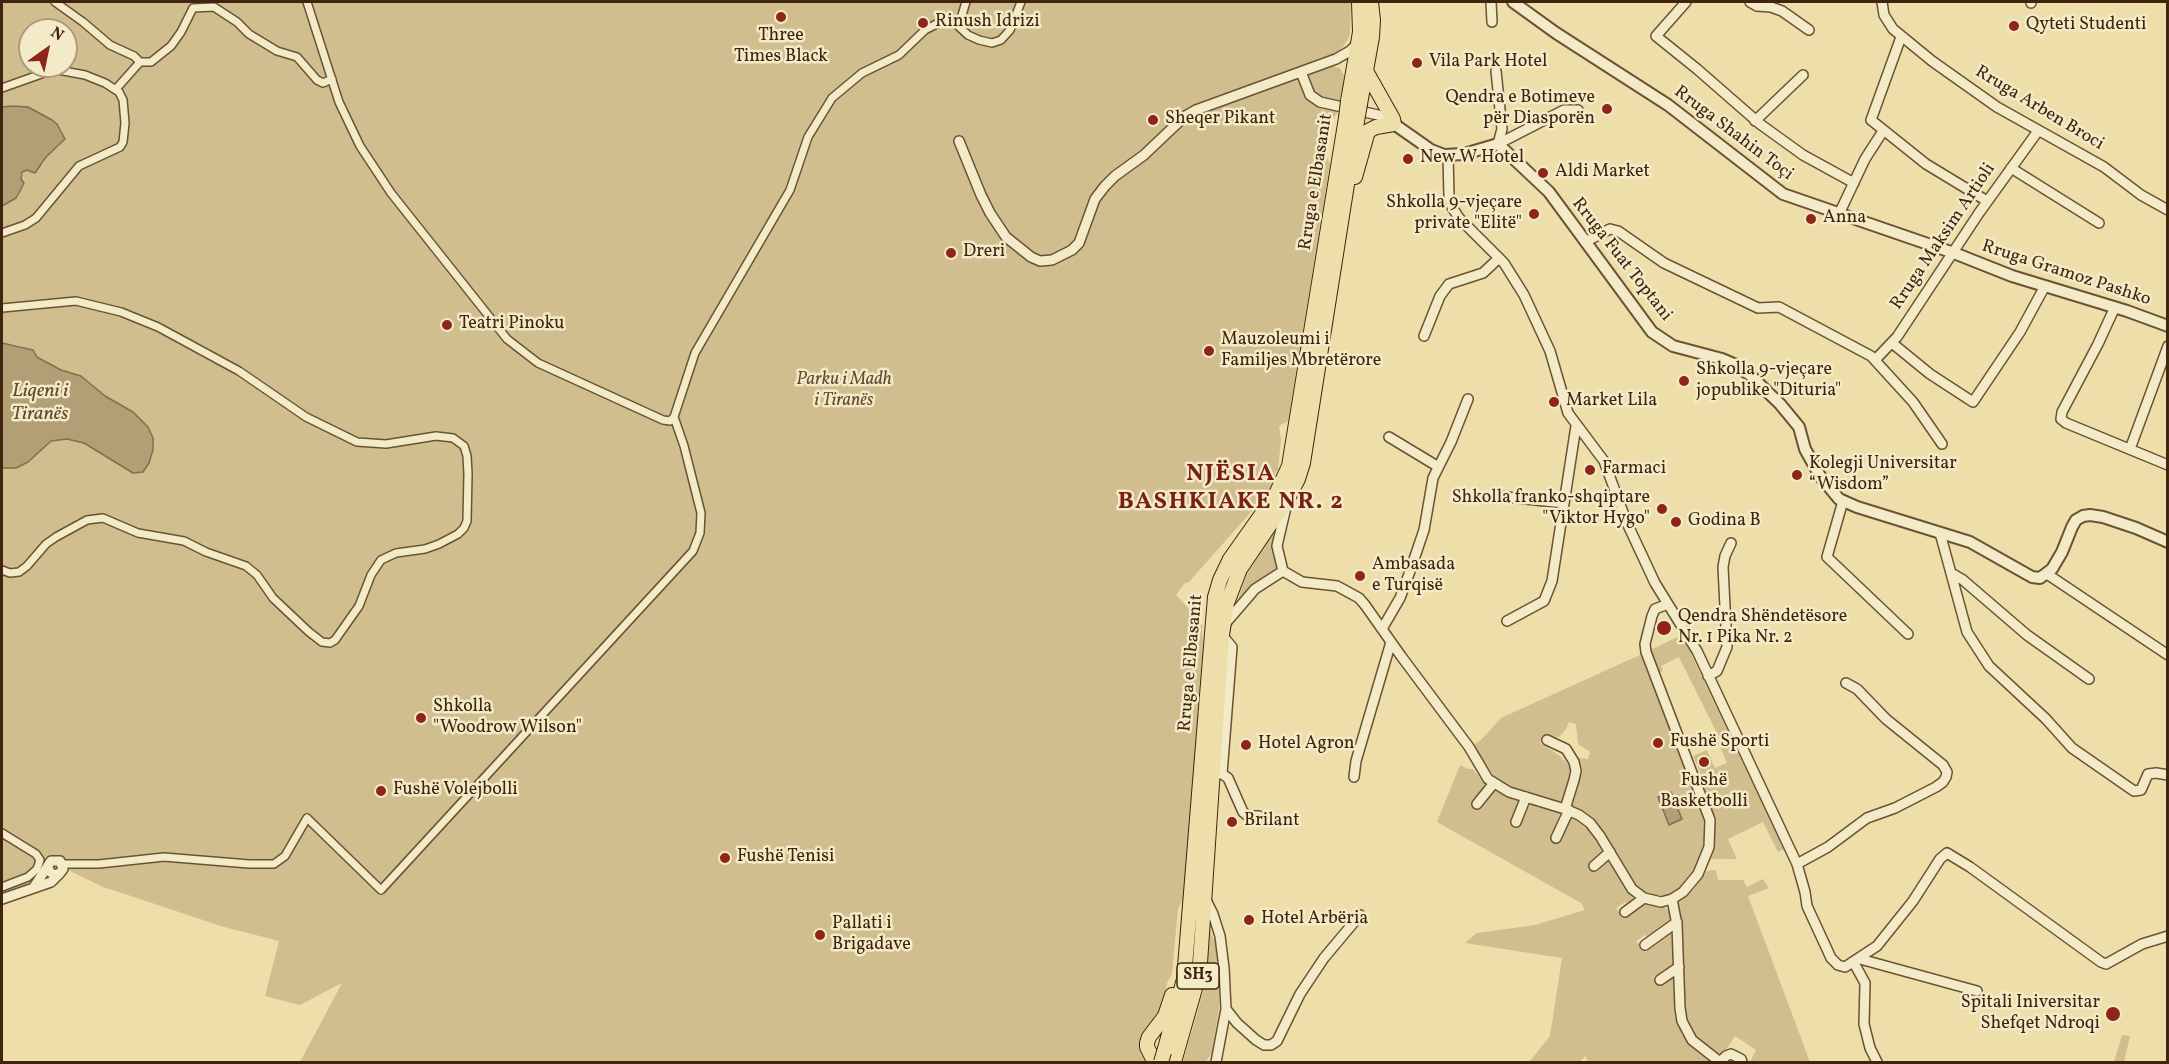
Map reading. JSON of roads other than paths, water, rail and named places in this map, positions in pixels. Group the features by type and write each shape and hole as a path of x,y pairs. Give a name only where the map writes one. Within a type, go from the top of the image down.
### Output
{"main road":[{"name":"Rruga e Elbasanit","path":"1169,1059 1196,985 1201,947 1203,894 1218,774 1223,631 1229,596 1240,568 1288,498 1298,479 1306,445 1346,196 1354,102 1353,77 1359,41 1359,2"},
{"name":"Rruga e Elbasanit","path":"1354,102 1366,71 1372,29 1371,2"},
{"path":"1346,196 1356,177 1368,131 1394,124 1366,71"},
{"name":"Rruga e Elbasanit","path":"1169,1059 1182,992 1187,948 1215,597 1230,559 1276,494 1289,466 1352,120"},
{"path":"1169,1059 1156,1060 1152,1057 1147,1042 1165,1016 1187,948"}],"street":[{"path":"55,2 110,45 134,56 140,62 151,62 171,46 195,5 211,4 258,40 277,51 297,57 317,80 323,83 332,79"},
{"path":"307,2 339,102 360,146 391,193 507,339 538,363 663,420 670,421 674,417 695,353 787,195 808,137 832,98 862,73 899,55 925,30 936,24 949,20 976,39 990,43 997,42 1004,38 1010,30 1021,2"},
{"path":"959,25 966,2"},
{"path":"1491,2 1492,21"},
{"name":"Rruga Shahin Toçi","path":"1513,2 1556,33 1668,105 1783,194 1954,253"},
{"path":"1686,2 1656,36 1755,121 1803,154 1854,183"},
{"path":"1750,2 1757,6 1782,11 1809,30"},
{"name":"Rruga Arben Broci","path":"1882,2 1882,10 1887,20 1901,37 1988,101 2104,167 2140,195 2168,210"},
{"path":"1901,37 1871,117 1872,121 1926,164 1987,201"},
{"path":"959,141 981,195 1006,237 1031,257 1040,261 1052,260 1067,254 1079,243 1095,199 1105,186 1144,155 1184,117 1196,110 1336,59 1350,51 1359,41"},
{"path":"1336,59 1348,69 1353,77"},
{"path":"116,89 140,62"},
{"path":"2,88 58,70 97,78 116,89 123,100 125,111 123,142 120,147 79,166 36,218 25,225 2,233"},
{"path":"1497,71 1502,126 1498,144"},
{"path":"1301,72 1310,95 1320,102 1378,115 1431,150 1448,155 1464,154 1498,144 1564,110 1578,110"},
{"path":"1755,121 1803,75"},
{"path":"1839,214 1869,152 1883,131"},
{"name":"Rruga Maksim Artioli","path":"1876,359 1892,343 1987,201 2038,131"},
{"name":"Rruga Fuat Toptani","path":"1498,144 1549,192 1653,332 1673,346 1732,363 1750,375 1774,397 1799,428 1805,449 1826,485 1836,497 1970,542 2032,577 2040,578 2047,574"},
{"path":"1448,155 1449,196 1452,207 1459,218 1499,258 1520,286 1556,369 1568,413 1604,462 1627,523 1655,583 1697,651 1797,864 1805,892 1806,906 1831,958 1838,965 1845,967 1877,946 1913,901 1940,859 1947,853 2106,964 2142,944 2168,936"},
{"path":"2011,168 2099,223"},
{"path":"1585,242 1610,230 1618,231 1664,263 1758,308 1779,307 1876,359 1924,416 1942,444"},
{"name":"Rruga Gramoz Pashko","path":"1954,253 2012,276 2115,307 2168,326"},
{"path":"1424,336 1440,296 1449,284 1483,273 1499,258"},
{"path":"1892,343 1930,374 1973,402 2020,332 2045,286"},
{"path":"2,308 76,301 121,312 158,327 239,371 306,417 357,442 374,445 436,436 453,438 464,446 468,474 467,521 464,528 458,534 439,544 425,549 396,553 381,560 371,575 359,606 335,640 330,643 322,642 309,632 273,598 256,575 246,566 206,552 184,541 138,533 103,518 87,520 56,537 19,572 10,573 2,570"},
{"path":"2115,307 2061,418 2066,423 2168,465"},
{"path":"2130,449 2168,346"},
{"path":"1382,629 1400,598 1417,553 1424,530 1433,478 1451,442 1468,399"},
{"path":"34,887 48,866 51,873 61,869 164,857 274,864 285,856 307,818 381,892 693,551 700,533 701,513 674,417"},
{"path":"1507,621 1539,605 1552,581 1576,426"},
{"path":"1389,437 1437,466"},
{"path":"1497,496 1564,503"},
{"path":"1288,498 1277,546 1283,571 1302,582 1337,586 1350,592 1365,604 1469,747 1488,779 1509,792 1567,810 1590,824 1600,836 1632,889 1644,898 1660,902 1672,899 1691,885 1698,874 1709,847 1710,820 1646,652 1645,644 1655,609 1668,604"},
{"path":"1843,501 1827,557 1908,634"},
{"path":"2168,542 2136,528 2090,514 2074,522 2062,552 2047,574 2168,655"},
{"path":"1940,532 1967,632 1980,655 1994,672 2046,719 2072,748 2134,791 2141,790 2148,774 2168,775"},
{"path":"1708,676 1717,671 1727,647 1723,567 1731,543"},
{"path":"1223,631 1255,589 1283,571"},
{"path":"1951,573 1963,580 2027,635 2089,679"},
{"path":"1354,777 1356,761 1391,642"},
{"path":"1797,864 1828,847 1867,818 1895,808 1936,787 1946,777 1947,772 1943,765 1886,719 1857,689 1846,683"},
{"path":"1547,740 1566,749 1574,762 1576,771 1567,810 1556,838"},
{"path":"1218,774 1231,784 1243,812 1248,816 1259,816"},
{"path":"1477,804 1494,783"},
{"path":"1516,822 1526,797"},
{"path":"2,833 36,854 40,860 37,869 28,877 2,887"},
{"path":"1594,866 1610,852"},
{"path":"2,899 51,882 61,869"},
{"path":"1203,894 1220,936 1224,968 1226,1009 1216,1062"},
{"path":"1625,912 1644,898"},
{"path":"1672,899 1677,922 1680,1008 1687,1031 1699,1047 1720,1062 1731,1054 1741,1059 1742,1062"},
{"path":"1226,1009 1237,1023 1256,1040 1264,1045 1271,1045 1277,1041 1300,994 1326,956 1360,915"},
{"path":"1645,945 1677,922"},
{"path":"1857,961 1977,991"},
{"path":"1857,961 1865,983 1864,1024 1870,1048 1877,1062"},
{"path":"1660,980 1679,967"}],"water":[{"path":"2,107 28,107 52,120 57,124 65,139 46,157 35,173 27,170 22,172 21,179 24,183 16,198 2,206"},
{"name":"Liqeni i Tiranës","path":"2,343 33,350 37,357 61,370 81,376 105,396 133,412 148,427 153,438 153,450 143,472 133,473 84,443 67,439 51,441 28,462 16,468 2,468"},
{"path":"1671,792 1682,819 1669,825 1658,797"}],"place":[{"name":"Three Times Black","path":"781,17"},
{"name":"Rinush Idrizi","path":"923,23"},
{"name":"Qyteti Studenti","path":"2014,26"},
{"name":"Vila Park Hotel","path":"1417,63"},
{"name":"Qendra e Botimeve për Diasporën","path":"1607,109"},
{"name":"Sheqer Pikant","path":"1153,120"},
{"name":"New W Hotel","path":"1408,159"},
{"name":"Aldi Market","path":"1543,173"},
{"name":"Shkolla 9-vjeçare private \"Elitë\"","path":"1534,214"},
{"name":"Anna","path":"1811,219"},
{"name":"Dreri","path":"951,253"},
{"name":"Teatri Pinoku","path":"447,325"},
{"name":"Mauzoleumi i Familjes Mbretërore","path":"1209,351"},
{"name":"Shkolla 9-vjeçare jopublike \"Dituria\"","path":"1684,381"},
{"name":"Market Lila","path":"1554,402"},
{"name":"Farmaci","path":"1590,470"},
{"name":"Kolegji Universitar “Wisdom”","path":"1797,475"},
{"name":"Shkolla franko-shqiptare \"Viktor Hygo\"","path":"1662,509"},
{"name":"Godina B","path":"1676,522"},
{"name":"Ambasada e Turqisë","path":"1360,576"},
{"name":"Qendra Shëndetësore Nr. 1 Pika Nr. 2","path":"1664,628"},
{"name":"Shkolla \"Woodrow Wilson\"","path":"421,718"},
{"name":"Fushë Sporti","path":"1658,743"},
{"name":"Hotel Agron","path":"1246,745"},
{"name":"Fushë Basketbolli","path":"1704,762"},
{"name":"Fushë Volejbolli","path":"381,791"},
{"name":"Brilant","path":"1232,822"},
{"name":"Fushë Tenisi","path":"725,858"},
{"name":"Hotel Arbëria","path":"1249,920"},
{"name":"Pallati i Brigadave","path":"820,935"},
{"name":"Spitali Iniversitar Shefqet Ndroqi","path":"2113,1014"}],"district":[{"name":"NJËSIA BASHKIAKE NR. 2","path":"1231,490"}],"park label":[{"name":"Parku i Madh i Tiranës","path":"844,391"}]}
